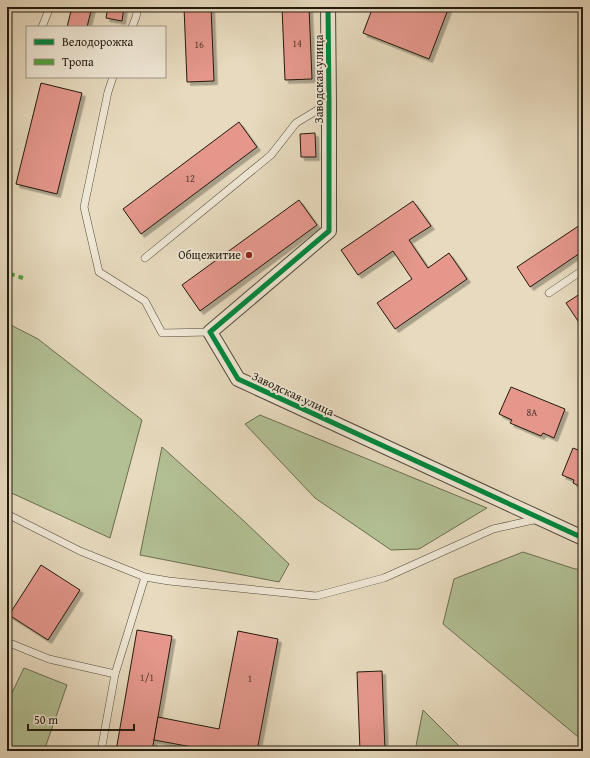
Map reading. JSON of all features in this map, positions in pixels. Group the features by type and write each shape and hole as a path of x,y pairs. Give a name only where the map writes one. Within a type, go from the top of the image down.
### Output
{"street":[{"name":"Заводская улица","path":"328,7 329,231 210,332 238,379 583,538"}],"lane":[{"path":"42,26 50,7"},
{"path":"132,26 138,7"},
{"path":"114,78 108,92 84,207 99,272 146,301 162,333 210,332"},
{"path":"145,258 271,155 296,123 329,103"},
{"path":"549,293 583,270"},
{"path":"7,514 80,551 145,576 169,581 316,596 384,578 493,529 540,518"},
{"path":"101,751 115,674 145,576"},
{"path":"7,642 49,659 115,674"}],"green space":[{"path":"7,323 38,339 142,420 110,538 7,491"},
{"path":"260,415 487,508 419,549 391,550 315,498 245,424"},
{"path":"162,447 289,564 279,582 140,555"},
{"path":"523,552 575,569 583,569 583,741 443,624 454,579"},
{"path":"24,668 67,685 44,751 7,750 7,703"},
{"path":"423,710 464,751 415,751"}],"building":[{"path":"72,7 92,7 87,26 67,26"},
{"path":"108,7 124,7 122,21 106,18"},
{"path":"184,7 211,7 214,81 187,82"},
{"path":"282,7 309,7 312,79 285,80"},
{"path":"373,7 449,7 429,59 363,33"},
{"path":"41,83 82,93 57,194 16,184"},
{"name":"Общежитие","path":"239,122 257,147 141,234 123,209"},
{"path":"315,133 316,157 301,157 300,134"},
{"name":"Общежитие","path":"299,200 317,225 200,311 182,285"},
{"path":"413,201 431,226 409,240 428,268 449,253 467,279 395,329 377,303 412,279 393,251 358,275 341,250"},
{"path":"583,223 583,251 530,287 517,267"},
{"path":"583,292 583,327 582,327 566,303"},
{"path":"511,387 565,409 554,438 543,433 541,436 510,423 512,420 499,414"},
{"path":"573,448 583,452 583,488 573,483 574,480 562,475"},
{"path":"41,565 80,590 48,640 9,615"},
{"path":"137,630 172,636 158,717 152,751 116,751"},
{"path":"238,631 278,639 257,751 214,751 154,740 158,717 219,729"},
{"path":"382,671 385,751 360,751 357,672"}],"marked path":[{"path":"7,273 23,278"}],"cycle path":[{"path":"328,7 329,231 210,332 238,379 583,538"}],"place":[{"name":"Общежитие","path":"249,255"}]}
